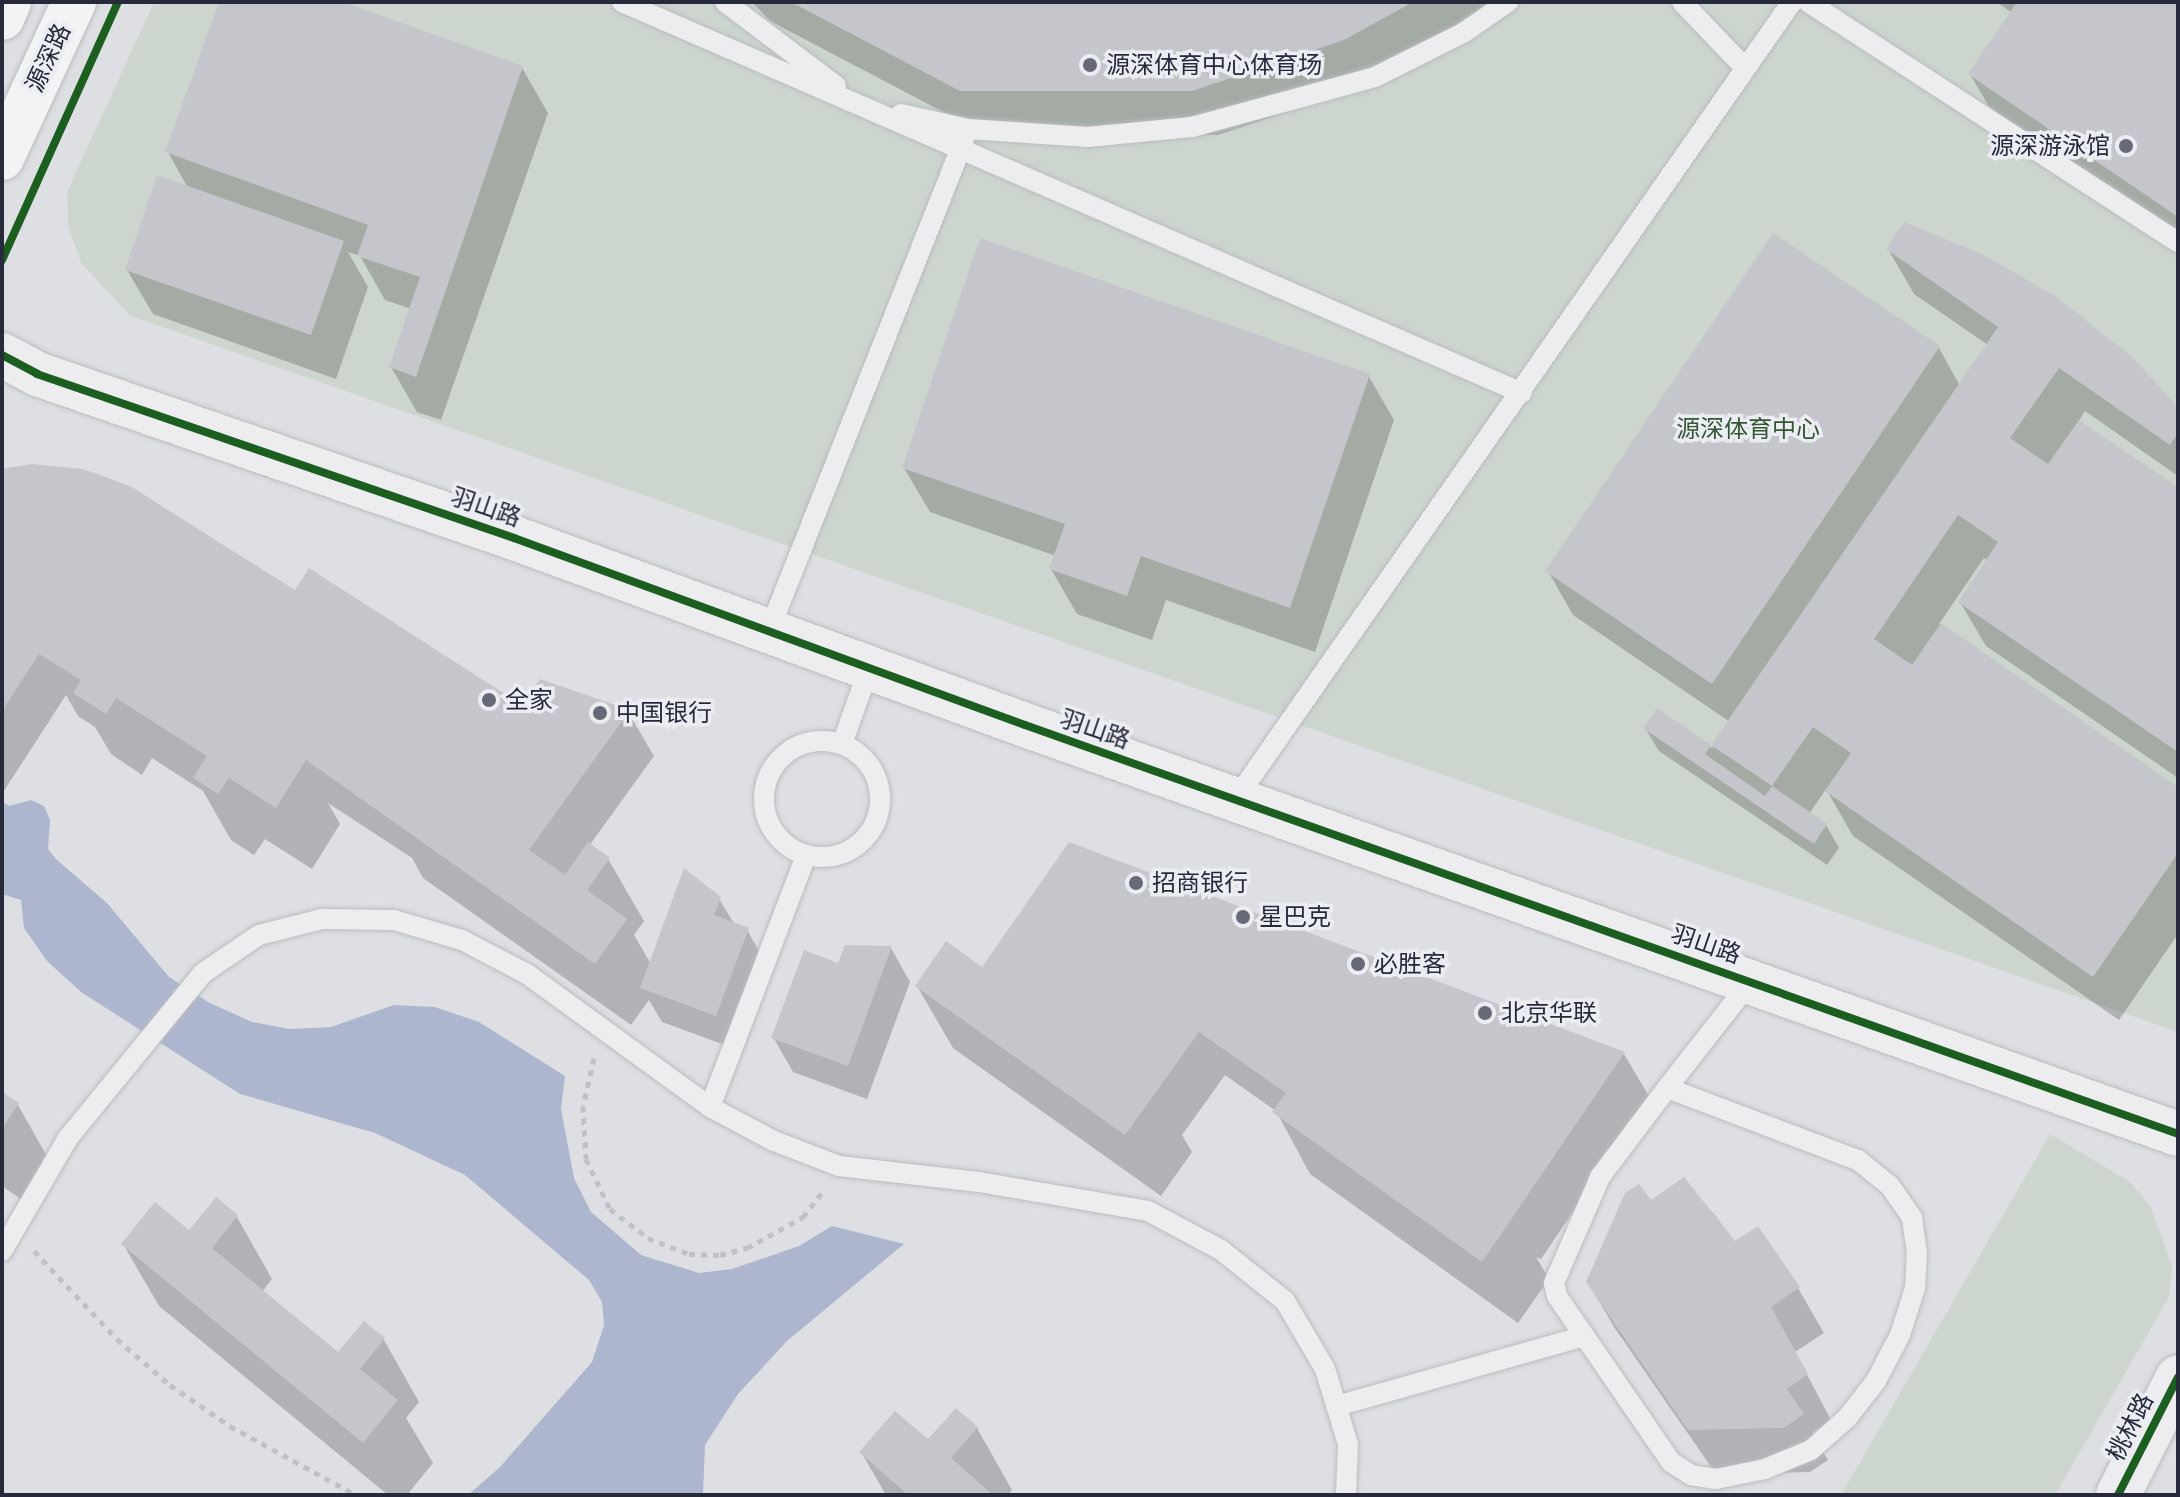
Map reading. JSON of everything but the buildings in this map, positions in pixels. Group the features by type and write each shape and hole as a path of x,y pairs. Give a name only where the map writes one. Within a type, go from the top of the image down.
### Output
{"main road":[{"path":"2,18 9,2"},
{"name":"源深路","path":"2,158 74,2"}],"street":[{"name":"羽山路","path":"2,355 37,374 870,666 1235,800 2178,1134"},
{"name":"桃林路","path":"2118,1495 2178,1377"}],"lane":[{"path":"622,2 1522,393"},
{"path":"725,2 861,105 968,129 1088,137 1192,127 1375,77 1463,33 1508,2"},
{"path":"1682,2 1745,68"},
{"path":"1235,800 1792,2"},
{"path":"1808,2 2178,242"},
{"path":"769,631 968,129"},
{"path":"842,744 870,666"},
{"path":"805,742 842,744 860,753 880,787 875,826 845,853 806,855 775,834 767,817 767,780 788,751 805,742"},
{"path":"710,1107 806,855"},
{"path":"2,1251 9,1224 68,1138 133,1053 203,973 259,935 322,919 394,920 462,940 527,974 710,1107 774,1141 839,1166 979,1182 1148,1211 1221,1250 1285,1301 1325,1369 1348,1444 1346,1495"},
{"path":"1667,1088 1858,1160 1890,1186 1912,1218 1917,1252 1915,1288 1900,1335 1876,1381 1847,1418 1811,1450 1765,1469 1716,1479 1691,1475 1671,1462 1557,1296 1558,1268 1600,1177 1667,1088 1751,981"},
{"path":"1337,1406 1584,1336"}],"path":[{"path":"604,1027 583,1106 586,1159 610,1209 648,1238 689,1254 720,1255 747,1248 803,1217 839,1166"},
{"path":"9,1224 64,1286 170,1385 230,1426 356,1495"}],"green space":[{"name":"源深体育中心","path":"154,2 2178,2 2178,1032 131,316 81,263 68,225 67,192"},
{"path":"2050,1134 2130,1182 2151,1207 2172,1268 2169,1297 2055,1495 1841,1495"}],"water":[{"path":"31,800 44,806 50,820 48,849 57,860 107,903 169,977 208,1002 252,1022 290,1029 331,1027 394,1005 435,1007 479,1022 565,1076 561,1109 574,1178 591,1212 641,1255 699,1273 732,1269 799,1246 832,1226 904,1244 787,1341 738,1394 705,1445 703,1495 468,1495 500,1467 592,1362 604,1325 602,1302 589,1280 465,1175 375,1133 240,1094 81,992 47,961 24,928 21,900 2,894 2,801 9,806"}],"cycle path":[{"path":"2,260 118,2"},
{"path":"2,355 37,374 514,538 1025,725 2178,1134"},
{"path":"2118,1495 2178,1377"}],"place":[{"name":"源深体育中心体育场","path":"1090,65"},
{"name":"源深游泳馆","path":"2126,146"},
{"name":"全家","path":"489,700"},
{"name":"中国银行","path":"600,713"},
{"name":"招商银行","path":"1136,883"},
{"name":"星巴克","path":"1243,917"},
{"name":"必胜客","path":"1358,964"},
{"name":"北京华联","path":"1485,1013"}]}
